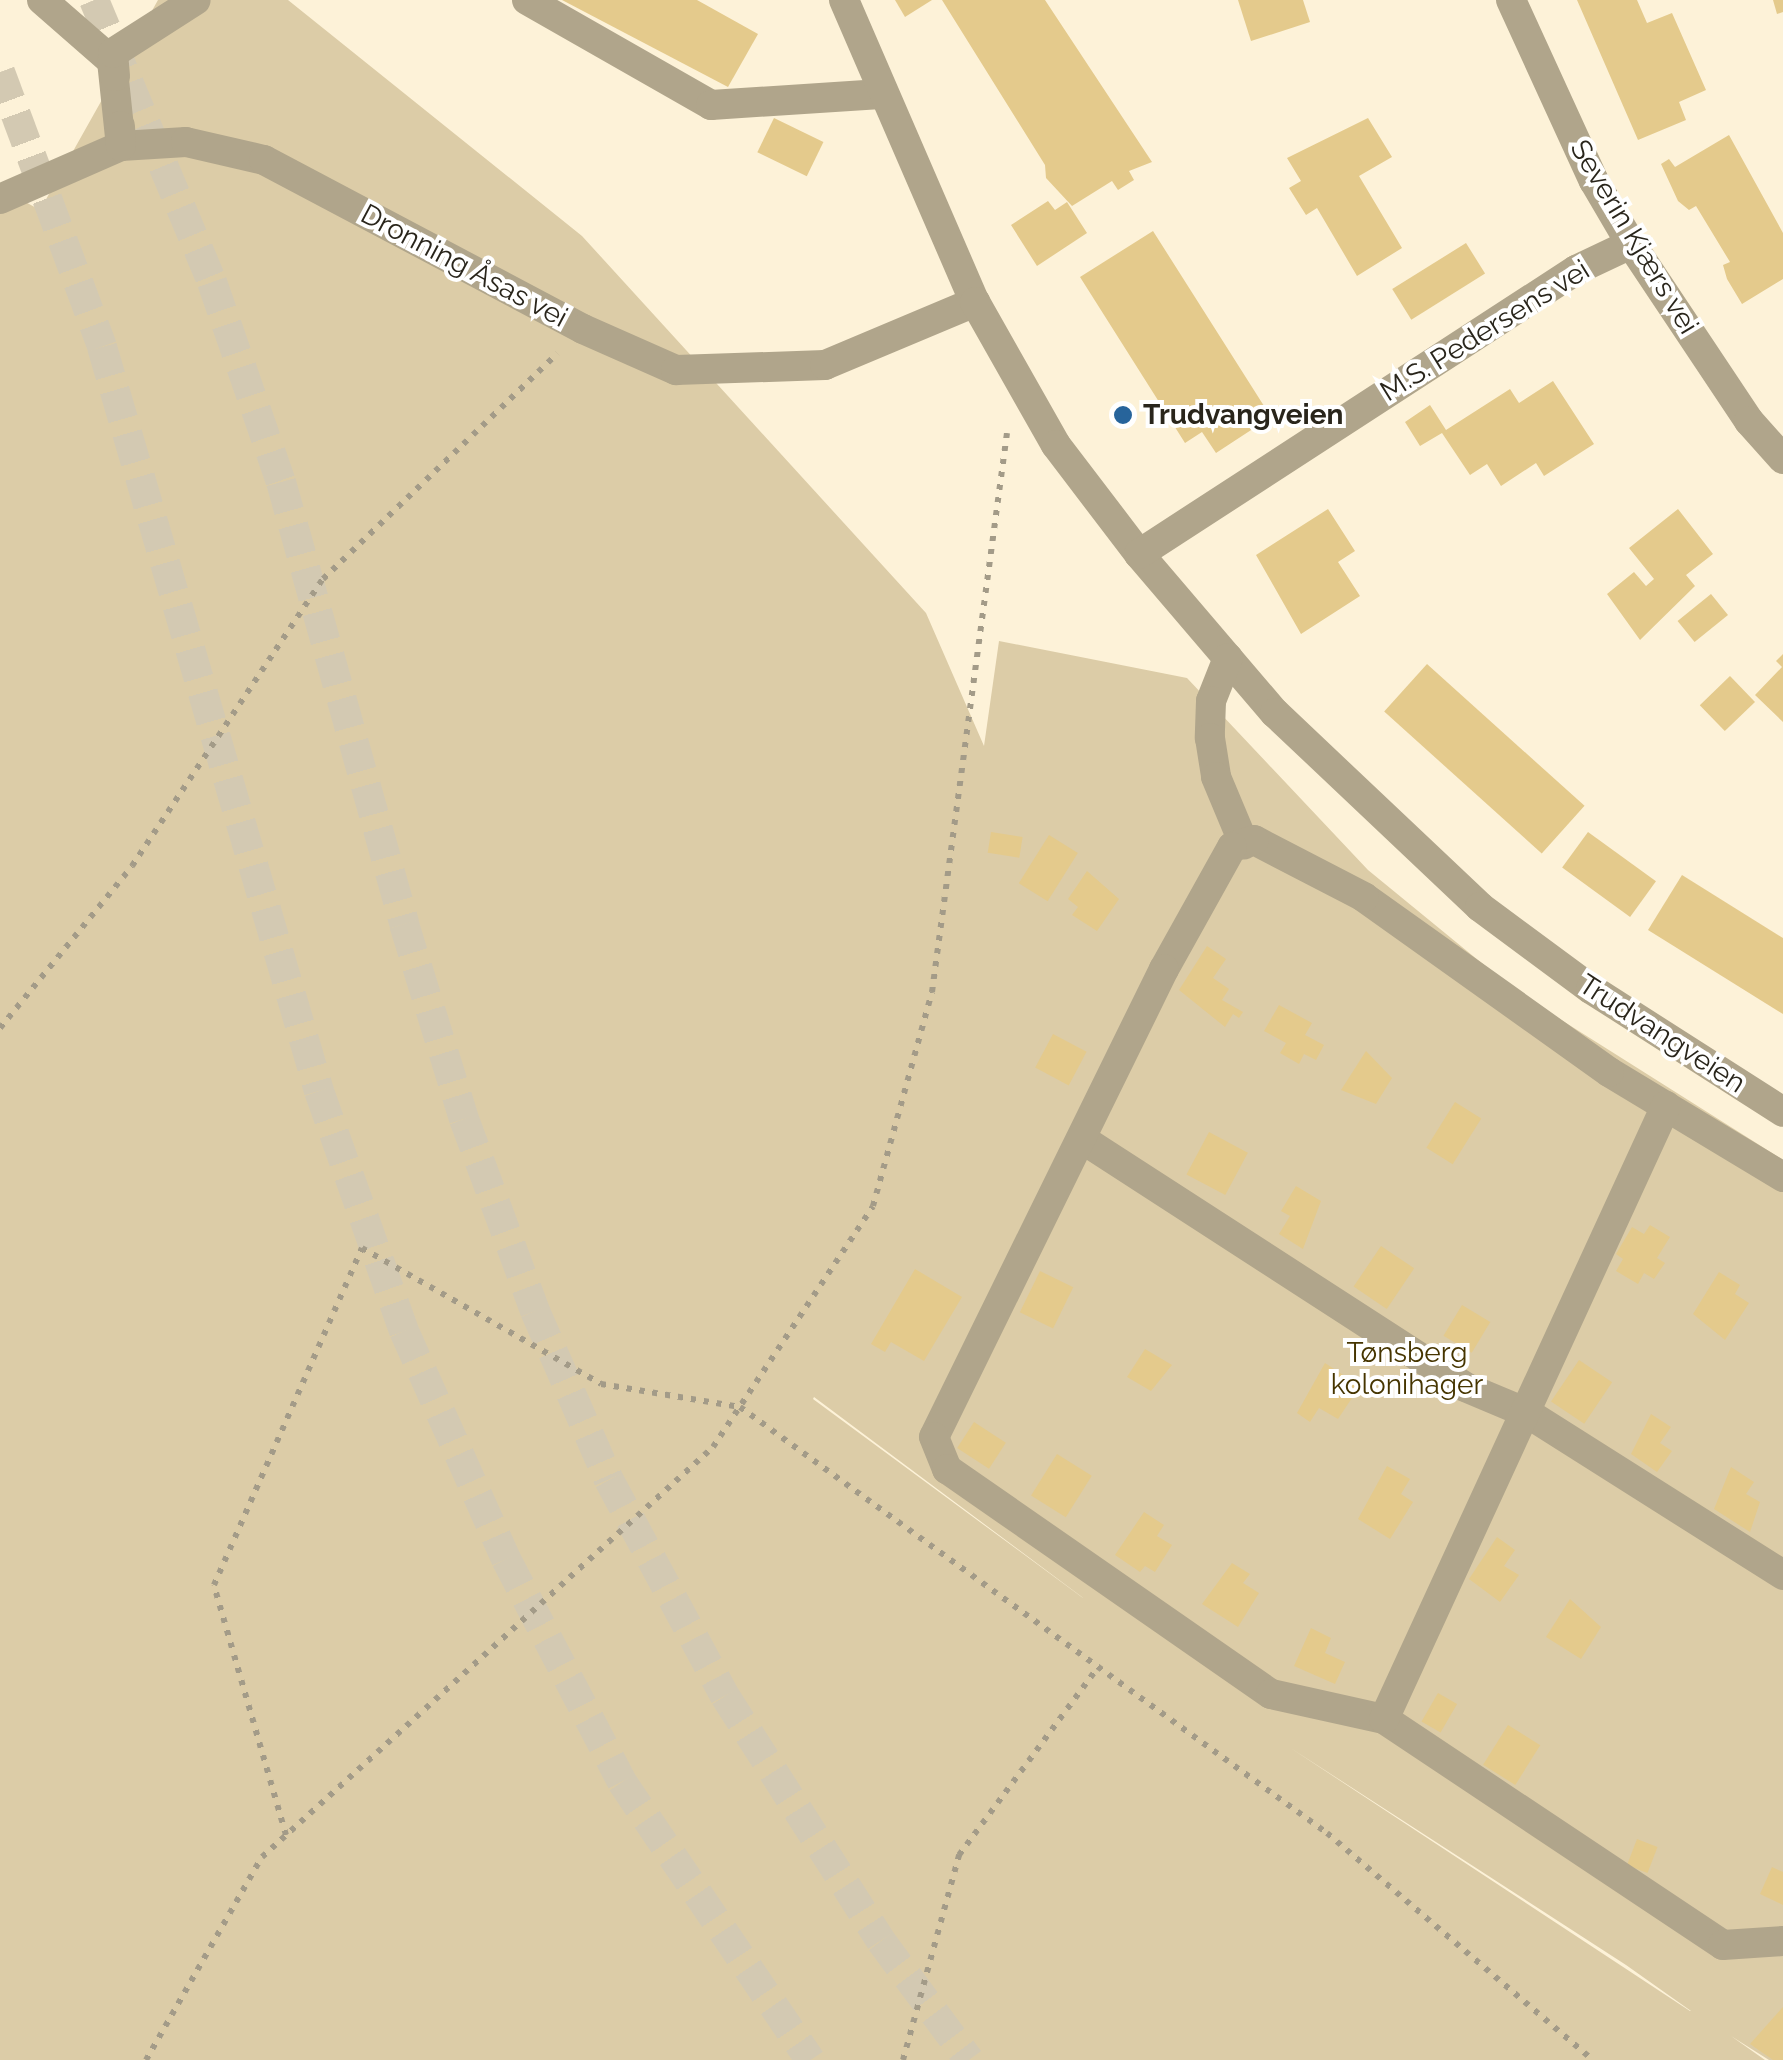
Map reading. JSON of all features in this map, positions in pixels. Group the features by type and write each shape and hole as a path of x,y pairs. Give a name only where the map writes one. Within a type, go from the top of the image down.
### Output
{"street":[{"path":"42,0 112,61 122,146"},
{"path":"122,146 113,53 196,0"},
{"path":"527,0 711,105 882,94"},
{"name":"Trudvangveien","path":"844,0 975,302 1056,445 1140,554 1228,658 1342,782 1480,907 1591,989 1783,1112"},
{"name":"Severin Kjærs vei","path":"1511,0 1594,181 1631,244 1749,421 1783,459"},
{"name":"Dronning Åsas vei","path":"0,198 122,146 186,142 264,160 583,329 676,370 729,373 825,366 975,302"},
{"name":"M.S. Pedersens vei","path":"1140,554 1576,270 1631,244"},
{"path":"1228,658 1211,702 1210,738 1216,777 1244,844"},
{"path":"1783,1178 1666,1106 1364,897 1268,846 1244,844 1221,857 934,1437 937,1455 1271,1694 1384,1719 1686,1926 1723,1946 1783,1941"},
{"path":"1384,1719 1666,1106"},
{"path":"1082,1140 1465,1388 1527,1414 1783,1574"}],"path":[{"path":"0,1028 132,866 323,579 583,329"},
{"path":"146,2060 262,1856 668,1493 740,1407 872,1206 900,1124 932,992 1009,414"},
{"path":"286,1835 214,1585 362,1248 601,1384 740,1407 1096,1670 1327,1834 1593,2060"},
{"path":"903,2060 959,1855 1096,1670"}],"green space":[{"name":"Tønsberg kolonihager","path":"158,0 288,0 582,236 926,613 984,746 999,641 1187,678 1368,870 1517,992 1783,1160 1783,2060 1769,2060 1731,2036 1765,2060 0,2060 0,188 40,210","holes":["813,1399 1082,1597 1083,1598","1289,1747 1626,1965 1691,2011 1690,2011"]}],"building":[{"path":"562,0 697,0 758,34 728,87"},
{"path":"895,0 932,0 905,17"},
{"path":"942,0 1045,0 1152,162 1129,171 1134,180 1118,190 1112,181 1072,206 1046,178 1045,165"},
{"path":"1238,0 1303,0 1310,22 1251,41"},
{"path":"1577,0 1637,0 1647,23 1672,13 1706,90 1679,102 1686,120 1638,140"},
{"path":"1773,0 1783,0 1783,12 1777,14"},
{"path":"774,118 823,142 807,176 757,152"},
{"path":"1368,118 1392,157 1359,176 1402,248 1357,276 1317,208 1306,215 1289,188 1301,181 1287,158"},
{"path":"1729,135 1783,233 1783,279 1742,304 1723,265 1730,262 1696,206 1689,210 1678,201 1661,164 1669,159 1675,167"},
{"path":"1048,201 1055,210 1067,202 1087,233 1037,266 1011,225"},
{"path":"1153,231 1271,417 1216,453 1202,432 1185,443 1080,277"},
{"path":"1466,243 1485,274 1411,320 1392,289"},
{"path":"1553,381 1594,444 1544,476 1536,463 1501,486 1487,464 1470,475 1442,433 1420,446 1405,422 1430,405 1446,430 1510,389 1519,403"},
{"path":"1328,509 1355,551 1338,562 1360,596 1301,634 1256,555"},
{"path":"1678,509 1713,554 1686,575 1695,586 1640,640 1607,594 1634,572 1646,586 1654,579 1629,548"},
{"path":"1711,594 1728,615 1695,642 1678,621"},
{"path":"1783,654 1783,722 1755,695 1782,667 1776,661"},
{"path":"1427,664 1585,806 1542,853 1384,712"},
{"path":"1730,676 1755,702 1725,731 1700,705"},
{"path":"991,832 1023,837 1019,858 988,853"},
{"path":"1588,832 1656,881 1630,917 1562,868"},
{"path":"1049,835 1078,853 1048,901 1019,883"},
{"path":"1087,871 1119,899 1097,931 1072,915 1078,907 1068,899"},
{"path":"1682,875 1783,938 1783,1014 1648,930"},
{"path":"1207,946 1226,959 1213,978 1229,989 1222,1000 1243,1012 1239,1018 1233,1014 1225,1027 1179,990"},
{"path":"1279,1005 1312,1023 1305,1035 1324,1045 1316,1060 1304,1054 1299,1064 1280,1053 1286,1043 1264,1031"},
{"path":"1053,1034 1087,1052 1069,1085 1035,1068"},
{"path":"1366,1051 1392,1078 1376,1104 1341,1090"},
{"path":"1455,1102 1481,1118 1453,1164 1426,1148"},
{"path":"1209,1132 1248,1153 1225,1195 1186,1174"},
{"path":"1296,1186 1321,1201 1303,1249 1279,1234 1290,1216 1281,1211"},
{"path":"1650,1225 1670,1237 1657,1258 1665,1263 1654,1279 1644,1273 1638,1284 1616,1271 1623,1259 1616,1254 1632,1227 1644,1234"},
{"path":"1381,1246 1414,1268 1387,1309 1354,1287"},
{"path":"915,1269 962,1297 924,1361 891,1342 885,1352 871,1344"},
{"path":"1040,1271 1073,1287 1053,1329 1020,1312"},
{"path":"1719,1272 1740,1285 1735,1294 1749,1303 1725,1340 1693,1314"},
{"path":"1462,1305 1490,1322 1472,1353 1443,1336"},
{"path":"1145,1349 1172,1365 1151,1391 1127,1377"},
{"path":"1579,1360 1612,1382 1584,1424 1551,1401"},
{"path":"1325,1363 1360,1386 1338,1419 1319,1408 1310,1422 1297,1413"},
{"path":"1651,1414 1671,1427 1660,1443 1672,1451 1657,1472 1631,1454"},
{"path":"974,1422 1006,1443 989,1469 957,1448"},
{"path":"1057,1454 1092,1476 1066,1517 1031,1496"},
{"path":"1387,1466 1410,1479 1401,1494 1413,1502 1390,1539 1358,1519"},
{"path":"1731,1467 1754,1482 1746,1494 1760,1502 1750,1532 1714,1509"},
{"path":"1144,1512 1164,1525 1157,1536 1172,1545 1155,1572 1145,1566 1140,1572 1115,1555"},
{"path":"1497,1537 1515,1550 1504,1566 1519,1575 1500,1602 1469,1579"},
{"path":"1232,1563 1250,1574 1243,1583 1259,1593 1238,1627 1202,1604"},
{"path":"1570,1599 1601,1627 1581,1659 1546,1637"},
{"path":"1311,1628 1331,1638 1325,1653 1345,1662 1335,1684 1294,1666"},
{"path":"1438,1693 1457,1704 1441,1733 1422,1722"},
{"path":"1508,1725 1540,1745 1515,1785 1483,1765"},
{"path":"1637,1839 1658,1847 1648,1873 1627,1865"},
{"path":"1772,1867 1783,1872 1783,1905 1760,1894"},
{"path":"1783,2007 1783,2060 1773,2060 1750,2044"}],"tunnel":[{"path":"94,0 212,282 281,482 404,924 464,1119 535,1311 609,1480 725,1696 881,1941 969,2060"},
{"path":"0,72 102,347 319,1091 404,1331 506,1559 622,1782 810,2060"}],"place":[{"name":"Trudvangveien","path":"1123,415"}]}
